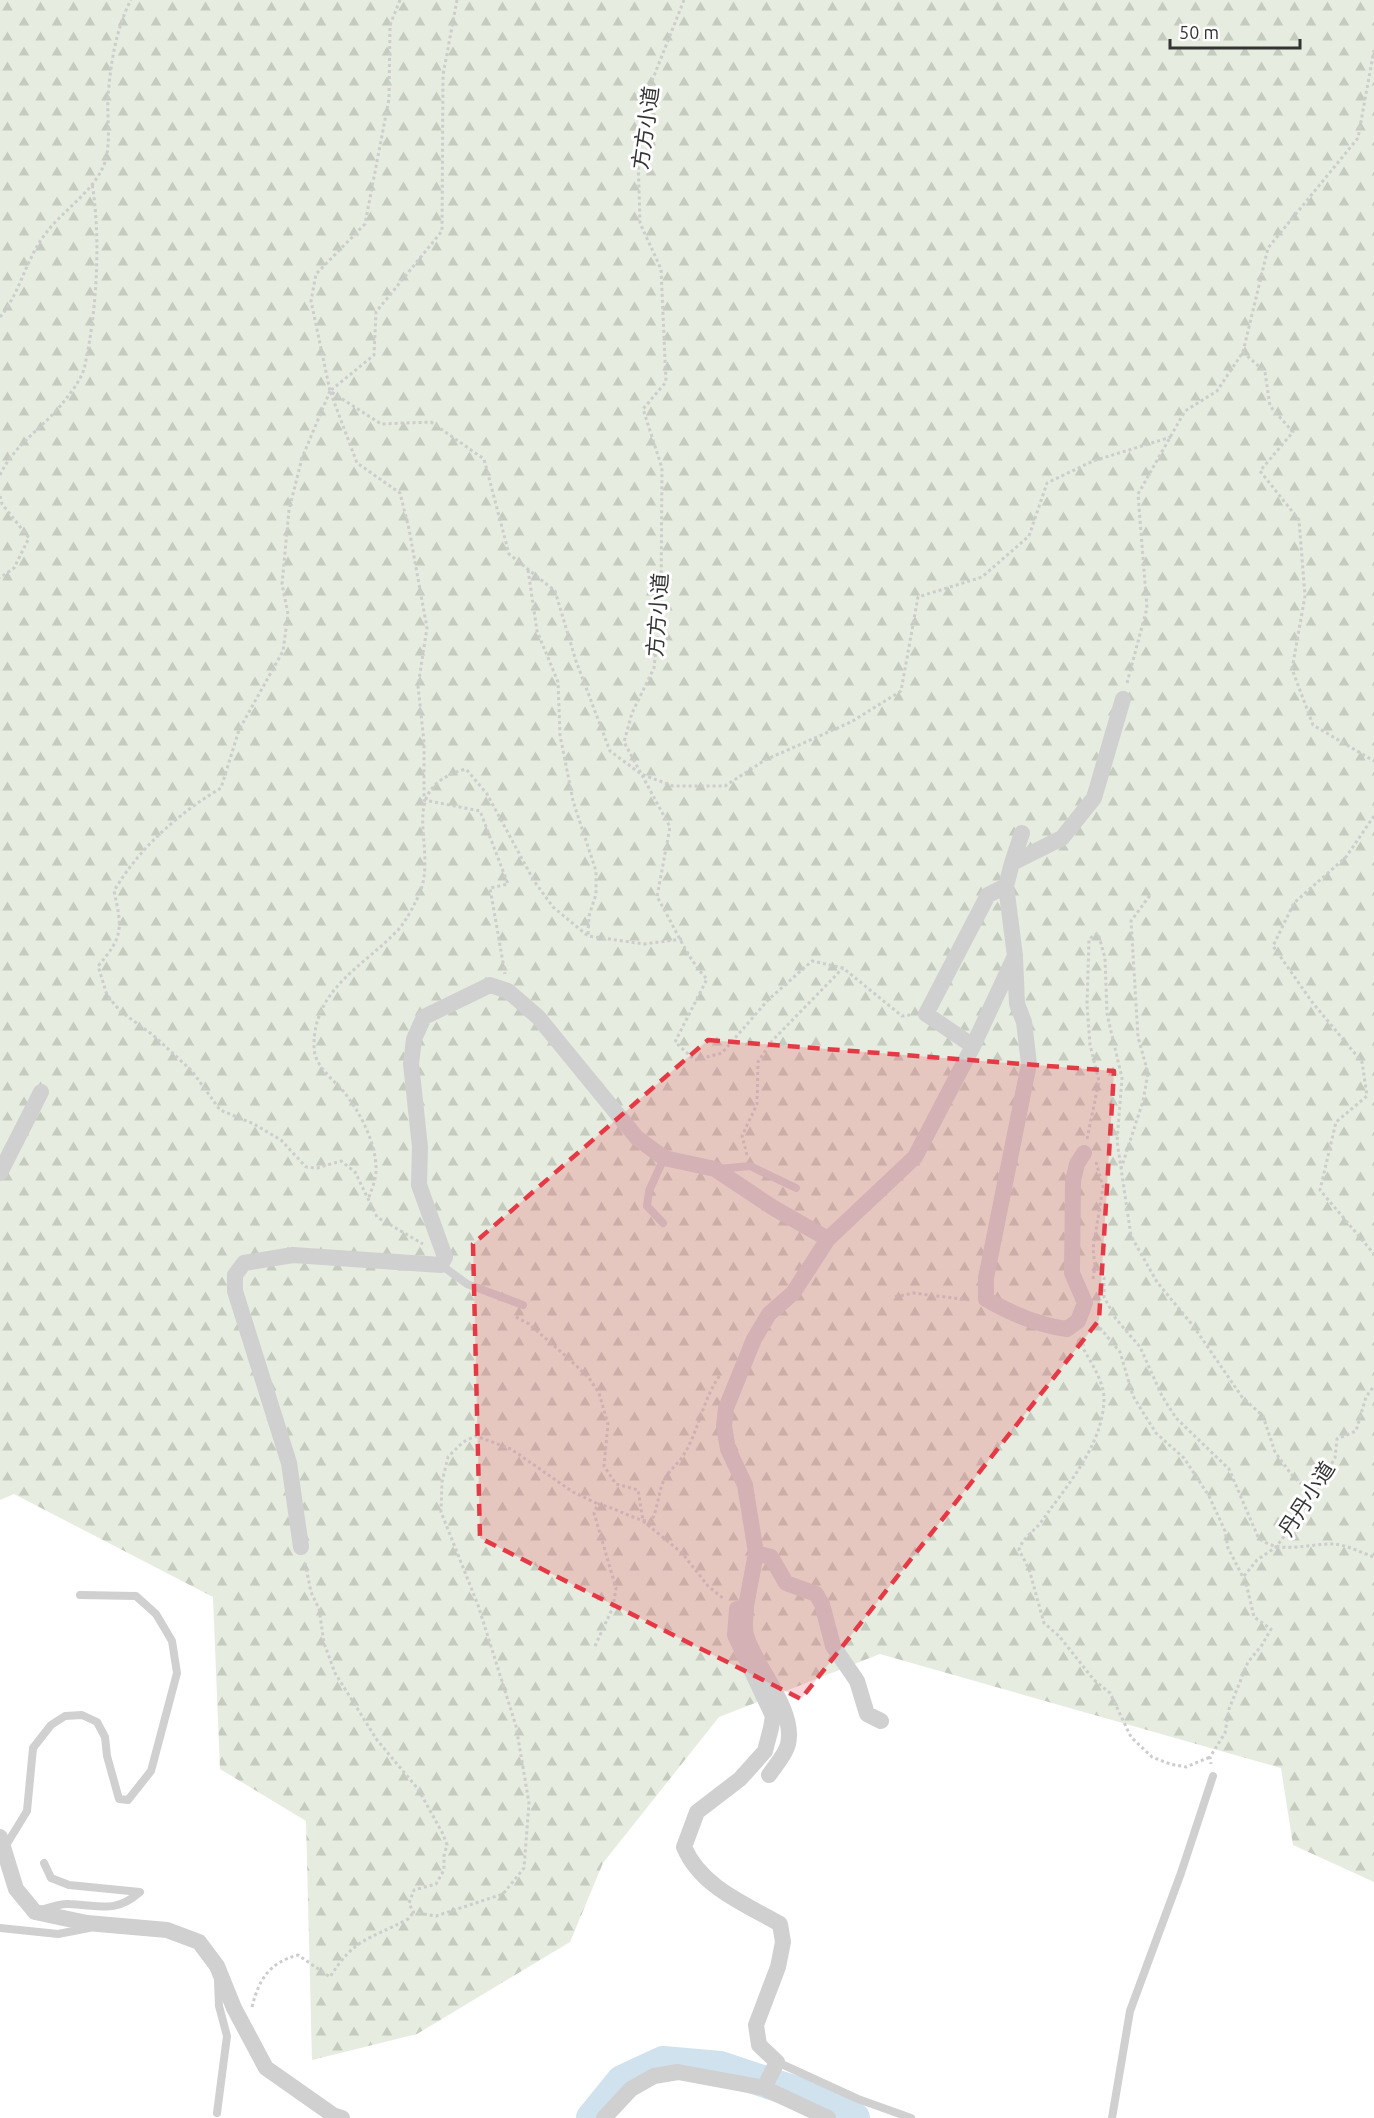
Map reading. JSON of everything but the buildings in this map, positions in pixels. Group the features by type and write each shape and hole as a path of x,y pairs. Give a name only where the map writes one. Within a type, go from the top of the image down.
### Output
{"street":[{"path":"1012,863 1062,838 1094,798 1123,699"},
{"path":"1023,833 1006,886 1015,956 1017,1004 1024,1022 1029,1064 986,1278 986,1299 1029,1321 1067,1329 1078,1321 1084,1303 1072,1273 1073,1181 1077,1164 1084,1153"},
{"path":"973,1046 926,1014 988,895 1006,886"},
{"path":"764,2088 777,2062 759,2045 756,2025 778,1967 783,1942 780,1924 721,1891 698,1869 684,1847 697,1812 741,1779 765,1750 771,1728 772,1716 735,1635 756,1553 745,1485 728,1449 724,1426 726,1408 754,1339 769,1314 793,1293 828,1239 915,1157 973,1046 1015,956"},
{"path":"301,1547 289,1463 235,1291 235,1275 244,1263 293,1255 443,1261 419,1185 417,1165 420,1147 411,1064 414,1039 424,1017 490,985 508,991 538,1017 637,1138 664,1158 715,1169 772,1207 828,1239"},
{"path":"0,1173 40,1092"},
{"path":"756,1553 771,1557 786,1583 816,1594 828,1621 833,1646 857,1681 867,1714 881,1721"},
{"path":"741,1608 745,1635 755,1659 786,1714 790,1733 788,1746 769,1775"},
{"path":"2,1843 16,1889 35,1912 109,1925 167,1930 199,1942 217,1966 234,2008 266,2068 333,2115 342,2118"},
{"path":"604,2118 631,2089 654,2076 678,2072 764,2088 828,2118"}],"lane":[{"path":"663,1223 647,1206 649,1191 664,1158"},
{"path":"715,1169 750,1166 796,1188"},
{"path":"443,1261 467,1284 523,1305"},
{"path":"2,1843 27,1811 33,1748 51,1725 65,1716 82,1715 97,1722 105,1737 109,1766 119,1799 128,1800 151,1771 177,1673 172,1641 156,1614 136,1596 80,1595"},
{"path":"1112,2118 1130,2011 1213,1776"},
{"path":"35,1912 66,1903 93,1908 113,1907 127,1903 140,1892 69,1885 51,1878 44,1863"},
{"path":"0,1928 58,1934 109,1925"},
{"path":"217,1966 219,2006 227,2036 217,2113"},
{"path":"777,2062 858,2099 911,2118"}],"path":[{"path":"0,317 12,303 45,234 92,183 105,162 108,96 114,54 123,14 131,0"},
{"path":"369,1197 376,1171 371,1138 345,1093 323,1070 314,1050 317,1019 331,991 400,928 419,896 427,864 422,824 424,742 417,686 427,628 400,493 357,463 330,391 311,301 316,274 365,224 389,99 390,25 400,0"},
{"path":"443,1261 377,1217 355,1172 341,1161 317,1168 306,1167 281,1140 254,1124 220,1110 192,1071 153,1035 120,1011 107,995 98,966 116,945 120,922 114,891 128,866 192,806 221,788 239,730 283,651 288,614 282,584 289,510 302,458 330,391 374,355 376,312 442,231 443,75 457,0"},
{"name":"方方小道","path":"684,0 650,86 638,156 640,223 661,269 666,382 643,409 662,468 661,588 654,668 632,713 624,742 670,827 657,897 682,939 693,965 707,979 675,1042 694,1060 722,1053 768,1000 812,961 843,968 902,1016 926,1014"},
{"path":"1123,699 1147,608 1138,494 1185,411 1217,391 1243,352 1269,248 1358,138 1374,50"},
{"path":"0,475 15,451 66,399 85,366 97,283 96,209 92,183"},
{"path":"1243,352 1265,372 1270,406 1293,432 1260,471 1299,520 1305,596 1292,669 1313,725 1374,761"},
{"path":"330,391 381,424 431,422 484,459 509,554 555,591 576,660 610,752 641,774 673,786 725,786 765,760 851,722 901,691 918,597 982,577 1029,536 1047,483 1093,460 1171,436"},
{"path":"0,496 2,504 29,538 14,568 0,578"},
{"path":"527,569 537,631 558,682 560,735 573,801 596,871 596,894 589,916 588,936"},
{"path":"424,800 446,775 466,769 487,794 513,845 553,908 588,936 644,944 682,939"},
{"path":"424,800 480,811 508,884 490,888 508,991"},
{"path":"1374,816 1346,857 1294,903 1273,946 1312,1002 1362,1062 1367,1096 1336,1122 1320,1190 1374,1254"},
{"path":"1121,1171 1143,1101 1148,1073 1138,1038 1131,921 1150,894"},
{"path":"1073,1324 1099,1378 1104,1398 1099,1426 1084,1461 1038,1527 1022,1540 1019,1550 1029,1569 1044,1623 1059,1636 1094,1680 1110,1693 1131,1737 1152,1757 1186,1767 1210,1757 1225,1732 1229,1709 1248,1662 1271,1629 1254,1617 1244,1576 1228,1548 1218,1512 1204,1486 1184,1458 1156,1433 1133,1396 1120,1352 1098,1327 1084,1303 1095,1266 1093,1249 1103,1187 1095,1159 1084,1153 1099,1081 1090,1045 1087,1005 1089,939 1098,933 1105,957 1107,1014 1122,1078 1117,1141 1131,1236 1157,1282 1194,1327 1242,1397 1263,1416 1275,1452 1292,1474 1314,1496"},
{"path":"750,1166 742,1136 758,1104 758,1062 771,1042 843,968"},
{"path":"1095,1266 1104,1278 1104,1297 1116,1319 1140,1347 1162,1396 1176,1418 1229,1469 1258,1537 1265,1544 1276,1547 1336,1544 1374,1557"},
{"path":"894,1298 913,1293 967,1301 986,1299"},
{"path":"503,1297 511,1315 529,1324 568,1358 589,1378 599,1393 608,1424 604,1466 616,1484 638,1490 643,1521 682,1553 708,1586 741,1608"},
{"path":"413,1912 436,1916 503,1894 524,1868 529,1803 516,1726 478,1605 441,1512 442,1482 448,1457 463,1442 476,1436 511,1449 573,1492 598,1504 615,1508 634,1519 651,1522 659,1506 662,1485 668,1472 683,1455 708,1393 725,1368"},
{"name":"丹丹小道","path":"1244,1576 1257,1560 1276,1547 1314,1496 1335,1458 1337,1439 1356,1431 1366,1397 1374,1386"},
{"path":"595,1646 613,1607 616,1588 594,1513 598,1504"},
{"path":"301,1547 311,1592 319,1609 324,1643 335,1672 377,1740 426,1801 447,1845 444,1870 436,1884 414,1890 409,1903 413,1912"},
{"path":"1210,1757 1213,1776"},
{"path":"250,2016 258,1984 267,1970 286,1958 298,1955 330,1977 343,1955 359,1941 408,1919 413,1912"}],"highlighted area":[{"path":"708,1040 1114,1071 1099,1320 801,1699 480,1538 473,1244"}],"green space":[{"path":"0,0 1374,0 1374,1882 1293,1845 1281,1768 880,1654 719,1717 603,1863 570,1942 417,2034 312,2060 306,1821 220,1769 213,1597 14,1494 0,1500"}],"waterway":[{"path":"592,2118 622,2081 663,2062 720,2067 808,2096 854,2118"}]}
